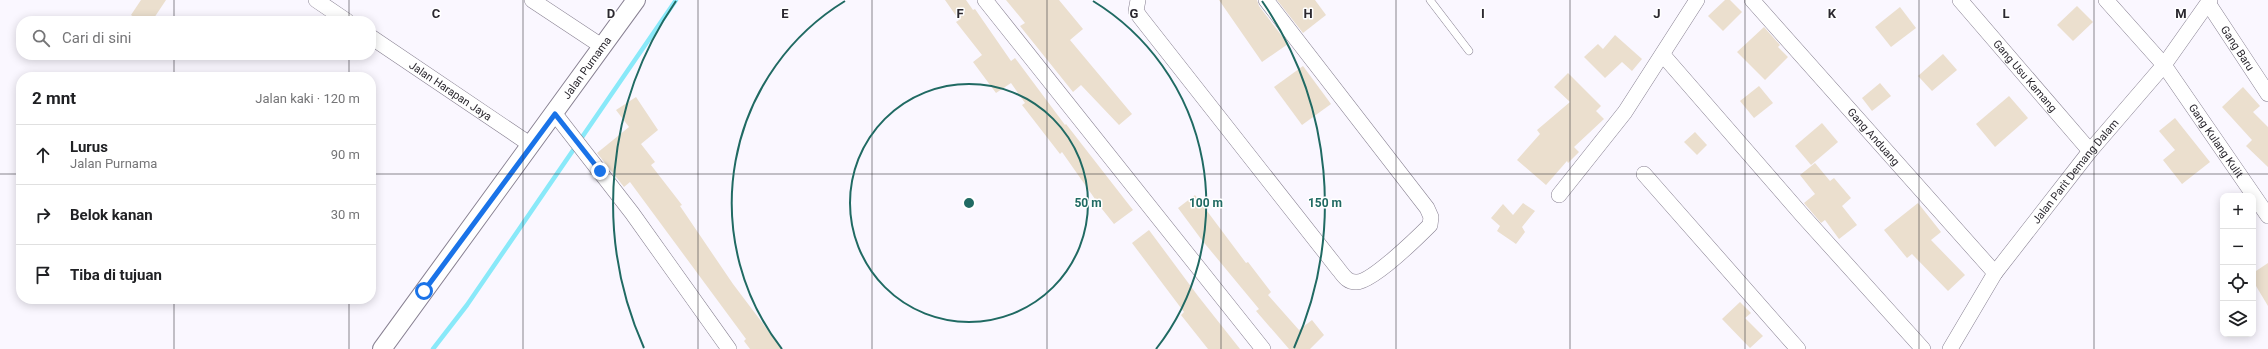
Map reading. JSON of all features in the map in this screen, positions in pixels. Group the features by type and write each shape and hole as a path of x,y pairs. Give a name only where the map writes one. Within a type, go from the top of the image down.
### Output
{"street":[{"path":"316,0 340,16"},
{"path":"532,0 603,46"},
{"name":"Jalan Purnama","path":"382,349 555,114 636,0"},
{"path":"985,0 1263,349"},
{"path":"1138,0 1136,11 1140,17 1338,270 1347,280 1357,282 1368,278 1402,251 1430,225 1431,217 1427,208 1266,0"},
{"path":"1559,196 1625,112 1697,0"},
{"name":"Gang Anduang","path":"1752,0 1995,273"},
{"name":"Gang Usu Kamang","path":"1960,0 2090,151"},
{"name":"Gang Kulang Kulit","path":"2106,0 2164,65 2268,216"},
{"name":"Jalan Parit Demang Dalam","path":"1950,349 1995,273 2090,151 2164,65 2209,2"},
{"name":"Gang Baru","path":"2209,2 2268,94"},
{"name":"Jalan Harapan Jaya","path":"376,40 531,145"},
{"path":"1663,55 1802,216 1923,349"},
{"path":"555,114 632,213 729,349"},
{"path":"1644,174 1798,349"}],"lane":[{"path":"1430,0 1469,51"}],"building":[{"path":"141,0 166,0 155,16 131,15"},
{"path":"945,0 966,0 973,10 975,9 1011,61 1015,58 1065,125 1066,124 1133,210 1114,224 1062,152 1060,154 1022,105 1025,103 1011,83 996,93 973,62 982,55 956,22 959,20"},
{"path":"1006,0 1059,0 1083,29 1070,40 1132,114 1119,125 1081,85 1073,92 1020,26 1025,23"},
{"path":"1219,0 1257,0 1259,6 1288,44 1262,62"},
{"path":"1277,0 1315,0 1326,15 1303,33"},
{"path":"1725,0 1730,0 1742,12 1723,31 1708,16"},
{"path":"2077,6 2093,22 2073,41 2057,25"},
{"path":"1900,7 1916,28 1891,47 1875,27"},
{"path":"1764,27 1780,45 1778,47 1788,57 1765,80 1737,52"},
{"path":"1615,35 1642,59 1632,71 1622,62 1605,78 1584,57 1598,44 1603,49"},
{"path":"1943,54 1957,70 1932,91 1918,76"},
{"path":"1303,66 1331,104 1302,125 1274,87"},
{"path":"1568,73 1601,106 1596,111 1604,119 1574,147 1579,152 1568,163 1567,161 1546,185 1517,160 1540,134 1537,130 1570,102 1554,87"},
{"path":"1880,83 1891,96 1872,111 1862,98"},
{"path":"1759,86 1773,103 1754,118 1740,101"},
{"path":"2243,87 2260,106 2253,112 2268,127 2268,167 2246,146 2252,140 2222,107"},
{"path":"2009,96 2028,118 1995,147 1976,124"},
{"path":"636,97 658,130 641,144 655,162 651,165 682,205 680,206 733,284 782,349 750,349 744,341 746,339 630,182 624,187 597,153 629,127 616,110"},
{"path":"2175,118 2210,162 2182,184 2163,160 2175,150 2159,131"},
{"path":"1822,123 1838,142 1811,165 1795,146"},
{"path":"1695,132 1707,145 1697,155 1684,142"},
{"path":"1815,163 1830,181 1834,178 1851,198 1842,206 1857,225 1839,239 1825,220 1821,223 1804,203 1815,194 1800,175"},
{"path":"1195,195 1246,263 1248,262 1271,292 1268,295 1299,330 1312,320 1324,335 1310,349 1289,349 1256,311 1259,309 1201,239 1178,208"},
{"path":"1523,203 1535,211 1522,227 1525,232 1516,244 1497,231 1500,226 1491,218 1503,204 1513,215"},
{"path":"1918,203 1941,232 1931,240 1965,275 1948,291 1912,254 1907,258 1884,230"},
{"path":"1149,230 1240,349 1208,349 1181,315 1184,312 1132,243"},
{"path":"2268,263 2268,306 2256,286 2256,271"},
{"path":"1740,302 1751,313 1745,318 1763,336 1750,348 1722,319"}],"waterway":[{"path":"433,349 467,305 676,0"}],"route":[{"path":"424,291 487,203 555,114 600,171"}]}
